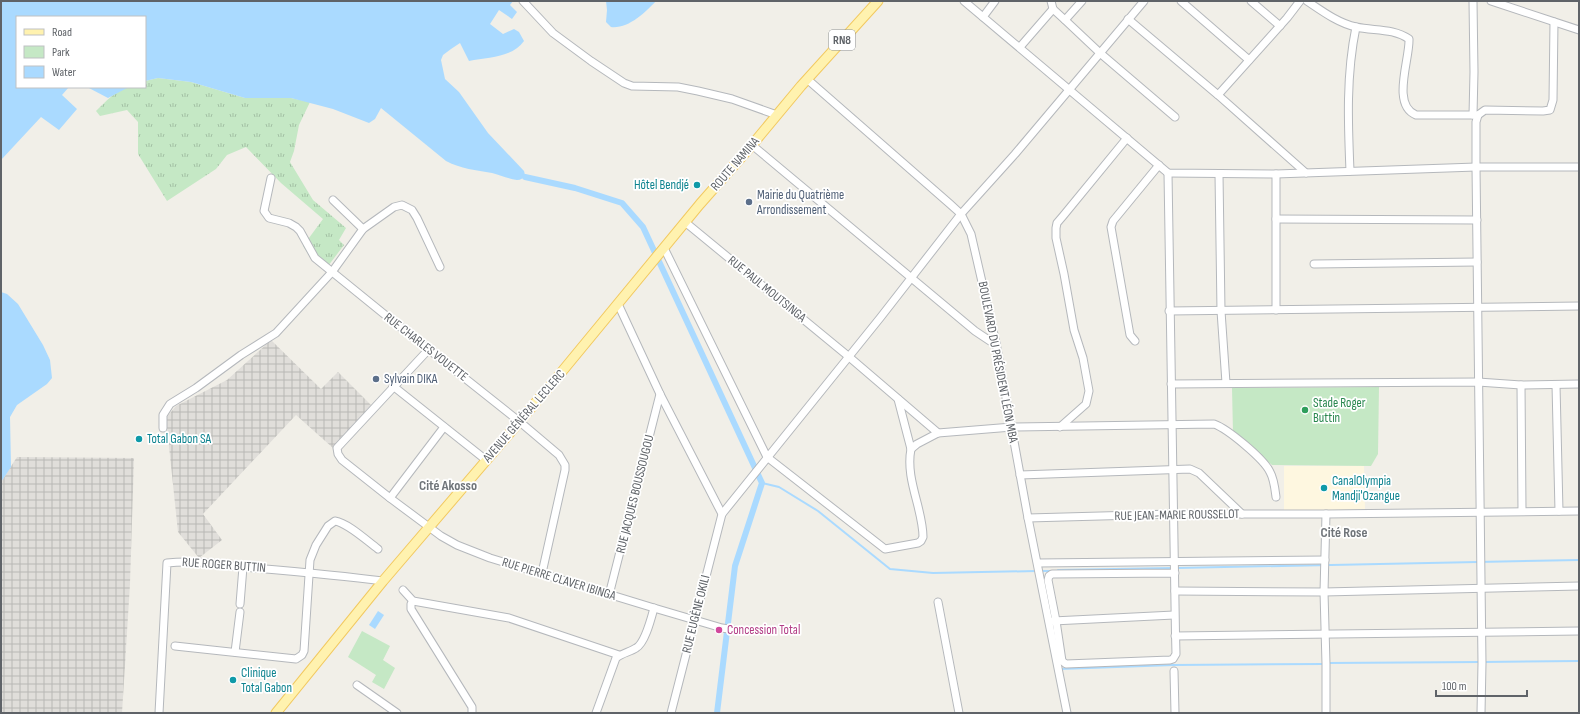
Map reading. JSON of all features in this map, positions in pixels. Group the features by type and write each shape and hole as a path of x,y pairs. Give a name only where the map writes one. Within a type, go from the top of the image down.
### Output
{"main road":[{"name":"RN8","path":"807,79 874,2"},
{"name":"ROUTE NAMINA","path":"662,249 752,146 807,79"},
{"name":"AVENUE GÉNÉRAL LECLERC","path":"276,713 383,580 520,422 662,249"}],"street":[{"path":"523,1 553,33 586,57 632,86 678,87 698,91 732,99 777,115"},
{"path":"964,1 1168,173 1276,174 1476,167 1579,167"},
{"path":"983,17 995,1"},
{"path":"1051,1 1053,9 1100,53 1175,117"},
{"path":"1065,20 1082,1"},
{"path":"618,304 660,394 722,514 880,318 961,214 1005,165 1144,1"},
{"path":"1181,1 1249,60"},
{"path":"1251,1 1280,26"},
{"path":"1218,95 1280,26 1300,1"},
{"path":"1307,1 1340,21 1356,27 1381,29 1402,34 1409,38 1409,48 1405,66 1404,104 1411,113 1422,115 1475,115 1485,110 1550,110 1553,100 1554,22"},
{"path":"1473,1 1476,122 1482,660 1481,713"},
{"path":"1491,1 1579,30"},
{"path":"1020,47 1053,9"},
{"path":"1128,19 1218,95 1306,173"},
{"path":"1350,171 1348,96 1350,61 1356,27"},
{"name":"BOULEVARD DU PRÉSIDENT LÉON MBA","path":"807,79 961,214 971,234 996,343 1028,518 1052,621 1067,713"},
{"path":"1060,427 1086,404 1089,391 1083,358 1074,330 1056,238 1057,223 1127,138"},
{"path":"752,146 975,332 996,343"},
{"path":"1135,342 1130,335 1111,227 1113,221 1159,165"},
{"path":"1168,173 1172,469 1175,567 1174,615 1176,654 1173,659 1170,660 1066,664 1060,658 1052,621 1048,580 1049,576 1052,574 1175,567 1325,563"},
{"path":"1219,174 1221,311 1226,383"},
{"path":"1276,174 1276,310"},
{"name":"RUE CHARLES VOUETTE","path":"271,178 264,211 269,218 289,223 296,227 300,231 315,258 559,455 565,465 542,573"},
{"path":"333,200 363,229"},
{"path":"163,428 163,415 170,404 196,388 241,355 276,332 332,272 363,229 394,207 402,205 412,210 440,267"},
{"path":"1276,219 1477,220"},
{"name":"RUE PAUL MOUTSINGA","path":"685,222 848,356 938,433"},
{"path":"662,249 765,460 881,548 889,549 918,543 923,537 913,489 909,456 911,449 898,399"},
{"path":"1314,264 1477,262"},
{"path":"1170,311 1579,306"},
{"path":"429,349 393,386 486,460"},
{"path":"1171,384 1478,382 1521,385 1579,384"},
{"path":"1521,385 1522,510"},
{"path":"1556,385 1559,511"},
{"name":"RUE PIERRE CLAVER IBINGA","path":"393,386 338,448 338,454 342,460 428,527 456,546 490,558 694,620 735,630"},
{"name":"RUE JACQUES BOUSSOUGOU","path":"609,595 660,394"},
{"path":"911,449 917,444 938,433 1012,427 1214,424 1227,431 1263,462 1271,474 1276,496"},
{"path":"390,498 444,427"},
{"path":"1020,475 1190,469 1197,471 1242,514"},
{"name":"RUE JEAN-MARIE ROUSSELOT","path":"1028,518 1173,514 1326,514 1522,510 1579,511"},
{"name":"RUE EUGÈNE OKILI","path":"671,713 722,514"},
{"path":"1326,514 1324,592 1326,713"},
{"path":"175,646 296,659 302,655 304,651 308,572 312,553 328,526 335,521 345,525 378,549"},
{"name":"RUE ROGER BUTTIN","path":"159,713 167,563 196,561 243,567 383,580"},
{"path":"1038,564 1175,567"},
{"path":"240,604 243,567"},
{"path":"1174,591 1324,592 1579,586"},
{"path":"403,590 413,601 509,618 620,655"},
{"path":"413,601 411,604 411,609 472,707 472,713"},
{"path":"938,602 959,713"},
{"path":"596,713 616,658 637,648 642,643 654,608"},
{"path":"235,652 240,612"},
{"path":"1052,621 1174,615"},
{"path":"1175,636 1579,631"},
{"path":"1174,671 1175,713"},
{"path":"357,685 397,713"}],"shaded area":[{"path":"271,340 321,389 338,372 373,407 333,448 296,415 203,514 222,540 199,558 178,532 166,418 176,406 227,380"},
{"path":"17,457 134,458 130,584 122,713 1,713 1,482"},
{"name":"CanalOlympia Mandji'Ozangue","path":"1284,466 1364,466 1365,510 1284,510"}],"green space":[{"path":"158,78 191,82 245,98 291,98 310,102 299,125 294,151 290,162 313,200 346,228 339,240 344,245 325,270 309,255 303,246 323,219 281,183 246,147 227,155 216,169 167,201 138,154 138,122 127,110 100,116 96,111 111,97 124,89 146,88 146,81"},
{"name":"Stade Roger Buttin","path":"1379,387 1378,454 1371,466 1272,465 1233,433 1232,388"},
{"path":"362,631 390,646 383,660 395,668 384,689 372,682 376,675 348,657"}],"water":[{"path":"1,1 513,1 510,5 517,12 512,19 499,10 490,24 503,34 514,29 519,32 524,41 513,51 499,56 469,61 460,43 443,55 441,60 445,79 459,92 488,133 524,171 525,175 520,180 463,168 446,161 381,108 375,119 369,123 333,109 291,98 245,98 191,82 158,78 146,81 146,16 16,16 16,88 68,88 62,95 77,109 59,130 41,117 1,160"},
{"path":"606,1 656,1 630,23 617,27 611,27 606,22"},
{"path":"89,88 127,88 108,98"},
{"path":"1,292 7,294 18,304 43,345 50,360 52,378 47,384 17,405 10,417 11,467 1,482"},
{"path":"378,611 384,615 375,629 369,625"}],"waterway":[{"path":"525,177 575,188 622,203 643,227 762,483 735,566 717,713"},
{"path":"762,483 779,487 818,511 890,569 933,573 1036,571"},
{"path":"1176,568 1579,560"},
{"path":"1058,570 1172,568"},
{"path":"1040,571 1054,571"},
{"path":"1484,662 1579,661"},
{"path":"1328,663 1480,662"},
{"path":"1060,669 1173,665 1324,664"}],"place":[{"name":"Hôtel Bendjé","path":"697,185"},
{"name":"Mairie du Quatrième Arrondissement","path":"749,202"},
{"name":"Sylvain DIKA","path":"376,379"},
{"name":"Stade Roger Buttin","path":"1305,410"},
{"name":"Total Gabon SA","path":"139,439"},
{"name":"CanalOlympia Mandji'Ozangue","path":"1324,488"},
{"name":"Concession Total","path":"719,630"},
{"name":"Clinique Total Gabon","path":"233,680"}],"district":[{"name":"Cité Akosso","path":"448,485"},
{"name":"Cité Rose","path":"1344,532"}]}
